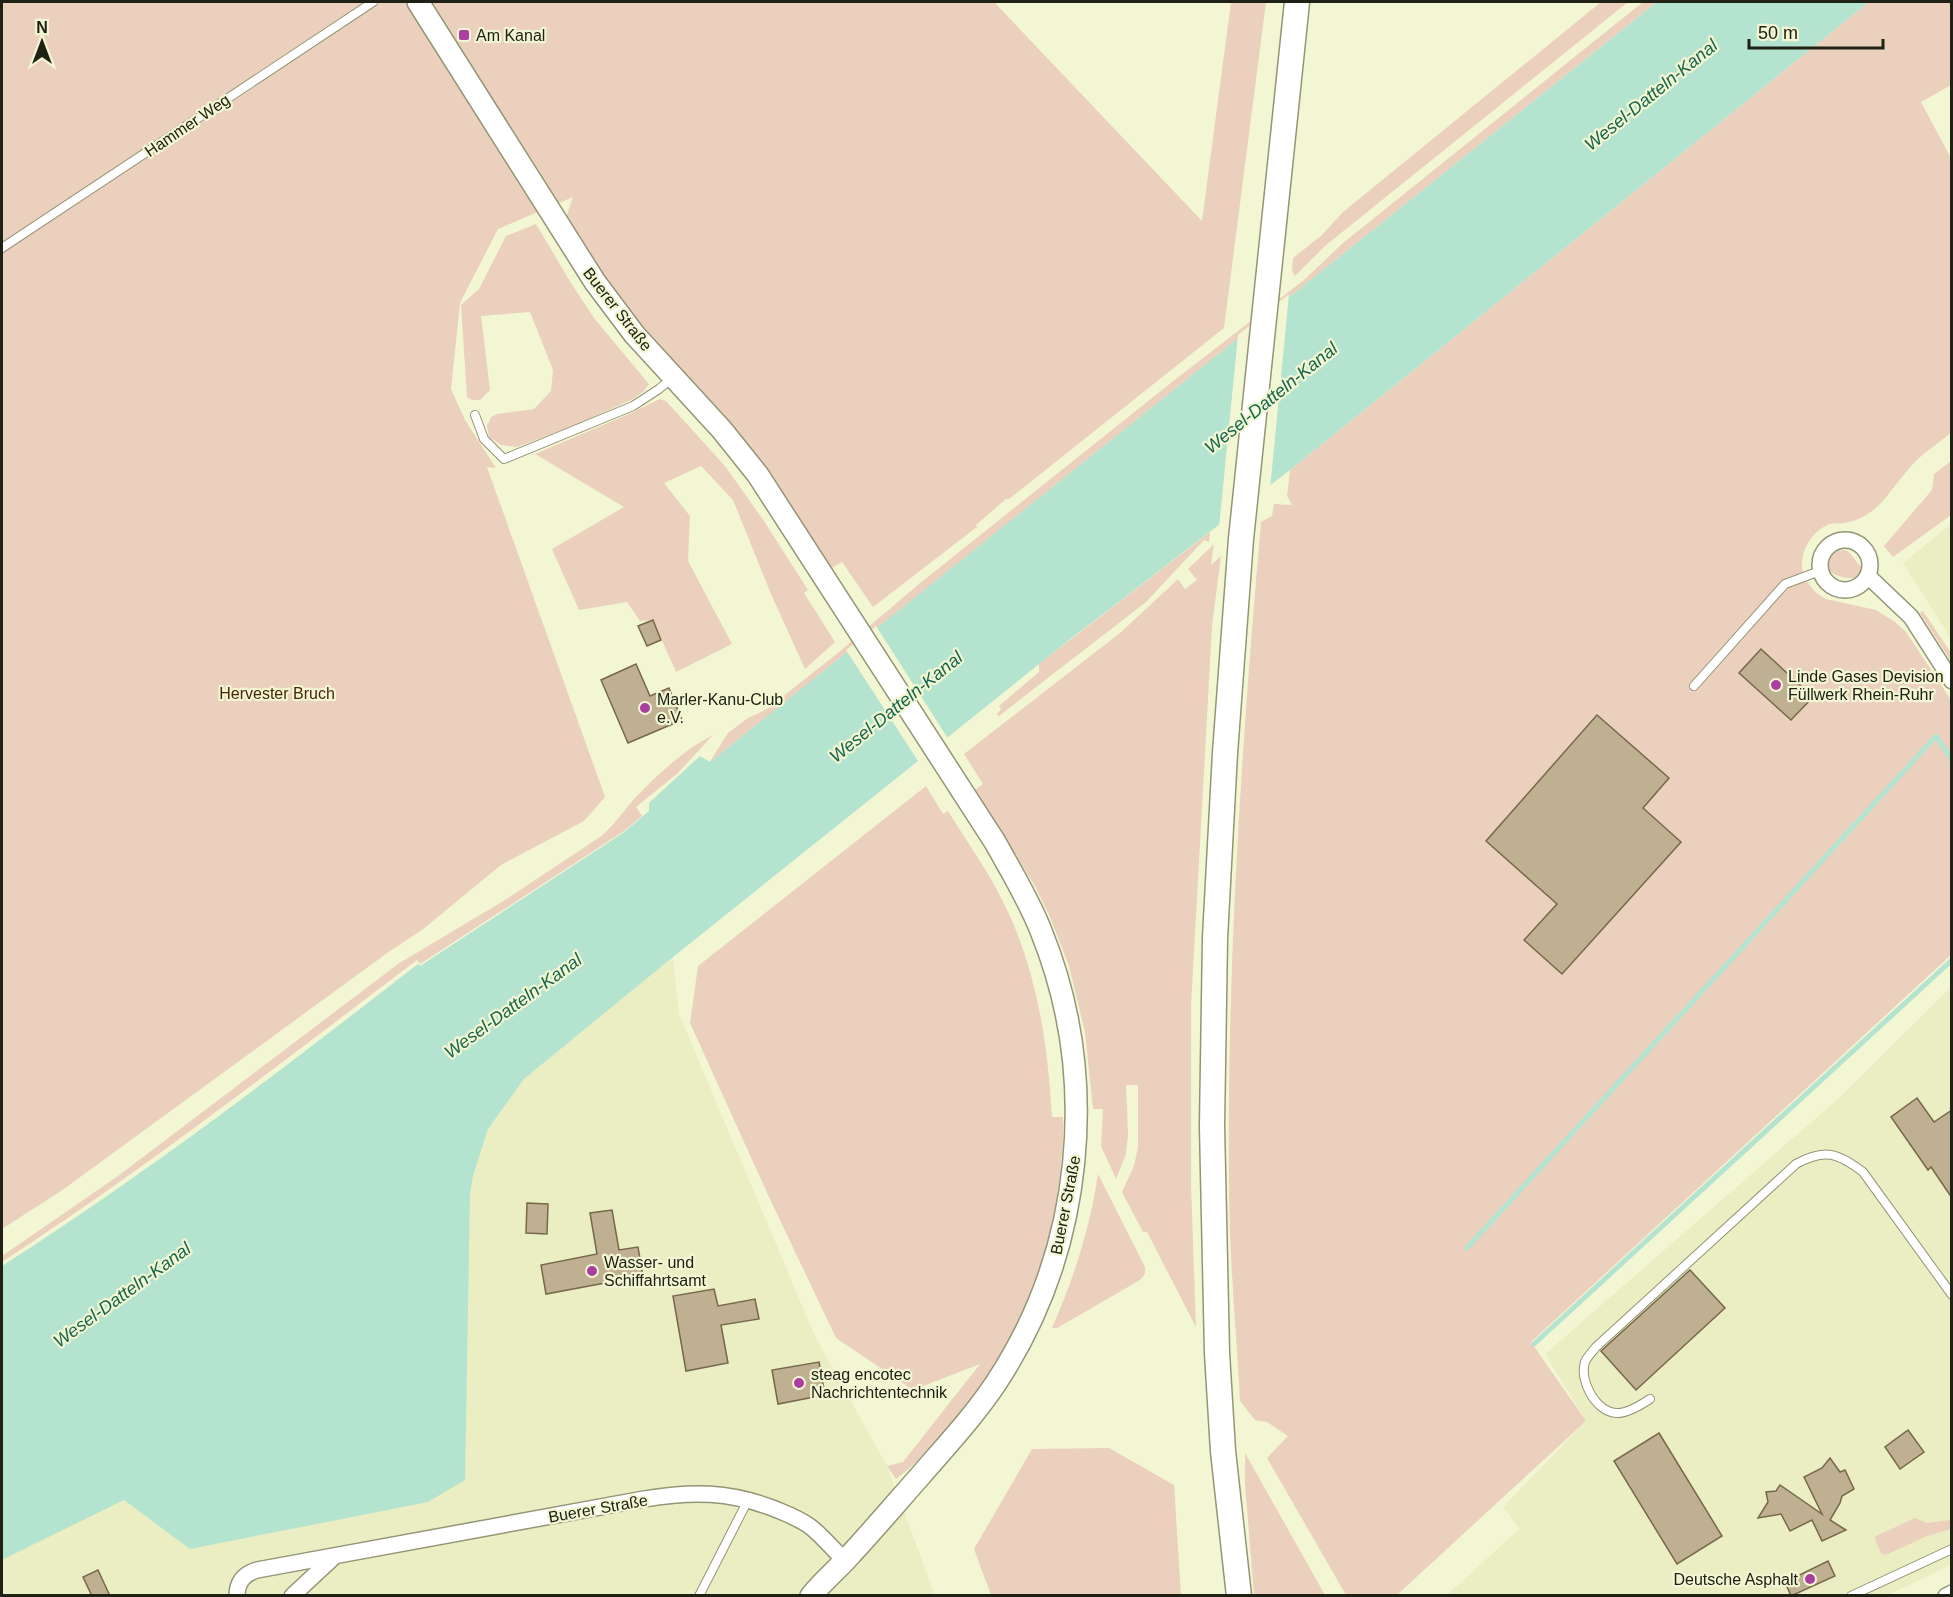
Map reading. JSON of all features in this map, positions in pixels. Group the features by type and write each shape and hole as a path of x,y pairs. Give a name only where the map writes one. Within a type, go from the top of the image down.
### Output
{"main road":[{"path":"1239,1596 1223,1451 1217,1353 1212,1126 1215,938 1225,753 1241,538 1297,2"}],"street":[{"name":"Buerer Straße","path":"417,2 579,258 624,321 722,430 758,475 840,601 1020,885 1039,925 1055,968 1065,1005 1073,1063 1076,1136 1072,1189 1059,1245 1039,1306 1001,1375 963,1428 811,1596"},
{"path":"1853,540 1861,544 1867,551 1870,567 1868,576 1856,588 1838,590 1830,586 1820,571 1819,562 1822,553 1835,541 1853,540"},
{"path":"1868,576 1911,617 1952,681"},
{"name":"Buerer Straße","path":"237,1596 239,1584 249,1572 672,1495 701,1493 748,1499 784,1512 812,1528 844,1560"},
{"path":"292,1596 335,1556"},
{"path":"1946,1596 1952,1593"}],"lane":[{"name":"Hammer Weg","path":"2,248 373,2"},
{"path":"475,415 484,440 504,459 633,406 673,377"},
{"path":"1694,686 1785,584 1820,571"},
{"path":"1650,1399 1636,1407 1616,1413 1602,1407 1591,1394 1584,1378 1585,1361 1596,1347 1796,1164 1810,1156 1829,1154 1844,1158 1863,1172 1952,1295"},
{"path":"699,1596 748,1499"},
{"path":"1851,1596 1952,1549"}],"shaded area":[{"path":"1951,524 1951,639 1903,563"},
{"path":"673,957 679,1014 815,1336 887,1466 935,1595 2,1596 2,1560 124,1500 191,1549 470,1194 473,1176 488,1129 524,1079"},
{"path":"1951,987 1951,1565 1888,1595 1446,1596 1519,1529 1503,1507 1586,1421 1545,1354 1839,1098"}],"green space":[{"name":"Hervester Bruch","path":"2,2 994,2 1202,221 1231,2 1266,2 1224,328 1009,499 1006,499 976,525 977,527 873,607 842,562 832,568 763,465 619,299 566,218 573,197 498,229 460,303 451,389 465,420 496,468 487,467 605,797 584,821 501,865 422,930 61,1191 2,1229"},
{"path":"1601,2 1628,2 1325,246 1295,276 1292,271 1293,258 1322,235 1343,212"},
{"path":"1643,2 1657,2 709,763 728,733 748,718 767,709 839,652 919,584 1304,280 1343,243"},
{"path":"1869,2 1951,2 1951,85 1921,102 1951,158 1951,433 1919,458 1871,512 1856,520 1830,524 1813,535 1806,547 1802,567 1807,582 1826,599 1876,610 1895,622 1906,632 1951,700 1951,955 1531,1342 1586,1421 1397,1595 1346,1595 1267,1458 1288,1436 1267,1422 1255,1420 1240,1401 1229,1207 1230,1014 1242,768 1261,522 1272,516 1274,504 1292,505 1287,496 1290,470"},
{"path":"536,224 594,318 649,384 633,399 580,423 517,447 501,445 489,437 487,426 491,417 497,414 534,409 551,391 553,370 530,312 481,316 490,390 480,400 467,397 461,305 479,289 506,236"},
{"path":"660,399 666,401 725,466 764,521 808,590 804,593 835,642 805,669 771,594 733,500 701,466 664,483 690,516 688,561 732,644 676,672 653,620 640,621 627,602 579,610 552,549 624,507 535,454"},
{"path":"1951,461 1951,515 1893,557 1884,546 1932,490 1934,474"},
{"path":"1210,532 1209,542 1204,540 1146,602 999,716 997,714 1001,709 999,706 1039,672 1039,664"},
{"path":"1214,544 1211,565 1221,556 1212,626 1191,1006 1191,1185 1196,1327 1147,1232 1143,1232 1122,1192 1134,1166 1138,1147 1138,1085 1126,1085 1128,1134 1126,1154 1116,1179 1101,1146 1103,1109 1093,1109 1085,1032 1069,966 1035,886 975,790 983,784 964,754 1120,633 1178,579 1185,589 1197,580 1188,569"},
{"path":"1844,550 1849,552 1861,567 1859,577 1843,577 1829,570 1829,560 1833,553"},
{"path":"1923,611 1951,653 1951,661 1920,613"},
{"path":"713,735 678,773 636,807 642,816 624,831 420,964 417,960 160,1153 2,1262 2,1256 118,1176 398,964 505,900 600,837 662,772 692,747"},
{"path":"926,786 943,814 948,811 988,875 1003,901 1019,938 1040,1013 1048,1065 1052,1117 1063,1117 1063,1138 1053,1216 1043,1259 1028,1301 1009,1342 986,1381 960,1417 930,1450 896,1479 887,1466 903,1462 980,1364 913,1390 836,1338 690,1023 698,966"},
{"path":"1098,1174 1145,1267 1145,1274 1140,1280 1057,1328 1052,1328 1080,1253 1091,1214"},
{"path":"1109,1448 1174,1485 1181,1595 991,1595 974,1549 1032,1449"},
{"path":"1245,1453 1325,1595 1254,1595 1245,1484"},
{"path":"1915,1518 1927,1523 1951,1520 1951,1529 1927,1536 1886,1555 1881,1553 1874,1537"}],"water":[{"name":"Wesel-Datteln-Kanal","path":"1657,2 1869,2 1290,470 1068,641 524,1079 488,1129 473,1176 470,1194 465,1480 428,1502 190,1549 124,1500 2,1560 2,1266 161,1158 418,964 420,966 623,833 649,811 649,803 700,756 710,762"}],"pier":[{"path":"1289,294 1270,489 1219,528 1238,335"},
{"path":"876,626 949,740 920,764 846,650"}],"building":[{"path":"653,620 661,640 647,646 638,626"},
{"name":"Linde Gases Devision Füllwerk Rhein-Ruhr","path":"1761,649 1813,697 1791,720 1739,673"},
{"name":"Marler-Kanu-Club e.V.","path":"636,664 650,696 669,688 682,720 628,743 601,680"},
{"path":"1597,715 1669,778 1643,808 1681,842 1562,974 1524,940 1557,904 1486,841"},
{"path":"1917,1098 1934,1122 1952,1110 1952,1198 1931,1167 1928,1170 1891,1117"},
{"path":"527,1203 548,1204 547,1234 526,1233"},
{"name":"Wasser- und Schiffahrtsamt","path":"612,1210 619,1250 638,1247 643,1276 546,1294 541,1265 597,1254 590,1213"},
{"path":"1690,1270 1725,1308 1636,1390 1601,1351"},
{"path":"714,1289 718,1306 755,1299 759,1319 721,1325 728,1363 686,1371 673,1296"},
{"name":"steag encotec Nachrichtentechnik","path":"819,1362 825,1395 778,1404 772,1370"},
{"path":"1908,1430 1924,1452 1900,1469 1885,1447"},
{"path":"1659,1433 1722,1536 1677,1564 1614,1461"},
{"path":"1830,1458 1840,1472 1845,1470 1854,1489 1842,1496 1830,1520 1846,1530 1822,1541 1812,1520 1790,1531 1781,1514 1758,1518 1768,1502 1766,1492 1776,1491 1780,1485 1822,1514 1804,1477 1822,1468"},
{"name":"Deutsche Asphalt","path":"1828,1561 1835,1576 1791,1596 1785,1582"},
{"path":"98,1570 110,1596 92,1596 83,1577"}],"waterway":[{"path":"1467,1248 1936,736 1952,760"},
{"path":"1534,1344 1952,960"}],"place":[{"name":"Am Kanal","path":"464,35"},
{"name":"Linde Gases Devision Füllwerk Rhein-Ruhr","path":"1776,685"},
{"name":"Marler-Kanu-Club e.V.","path":"645,708"},
{"name":"Wasser- und Schiffahrtsamt","path":"592,1271"},
{"name":"steag encotec Nachrichtentechnik","path":"799,1383"},
{"name":"Deutsche Asphalt","path":"1810,1579"}]}
